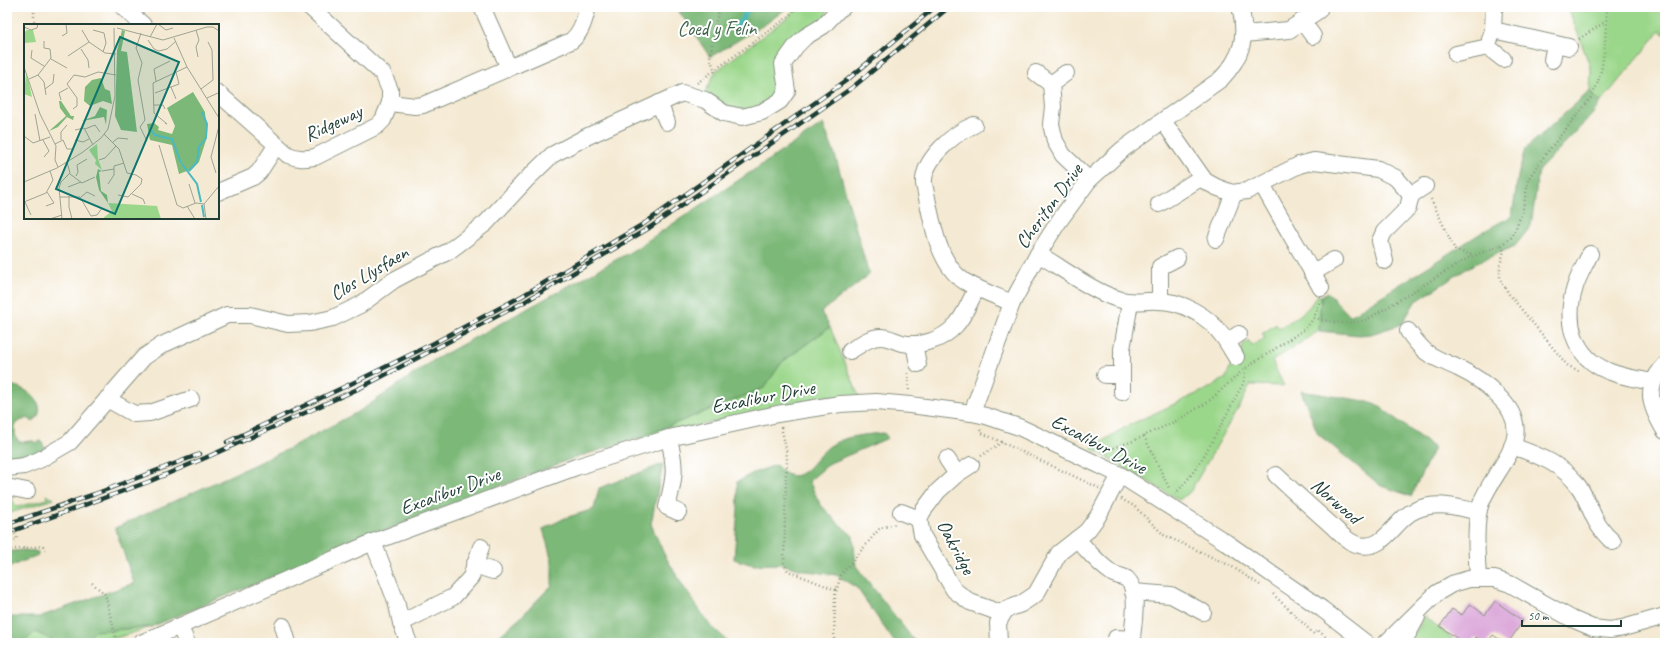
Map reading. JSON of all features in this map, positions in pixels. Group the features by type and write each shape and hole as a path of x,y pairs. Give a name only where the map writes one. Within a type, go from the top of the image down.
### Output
{"street":[{"path":"123,7 142,24"},
{"path":"310,7 383,74 390,90 390,103"},
{"path":"482,7 509,68"},
{"name":"Ridgeway","path":"219,94 276,146 288,155 306,159 315,157 377,126 383,120 390,103 415,106 423,105 571,41 577,36 580,30 588,7"},
{"path":"682,93 705,100 724,113 742,117 762,112 780,101 788,91 783,64 796,46 805,37 823,26 838,10 843,7"},
{"name":"Cheriton Drive","path":"972,413 1012,303 1038,254 1059,221 1089,180 1123,149 1221,79 1232,68 1241,51 1244,34 1243,18 1240,7"},
{"path":"1488,47 1493,30 1494,7"},
{"path":"1244,34 1289,30 1319,10"},
{"path":"1302,21 1313,36"},
{"path":"1493,30 1559,50"},
{"path":"1456,54 1488,47"},
{"path":"1488,47 1503,59"},
{"path":"1036,73 1051,84 1053,108 1051,124 1055,141 1063,155 1089,180"},
{"path":"1051,84 1066,73"},
{"name":"Clos Llysfaen","path":"7,468 24,466 39,460 70,442 144,357 162,345 227,315 250,315 288,324 310,323 333,318 360,305 394,280 449,251 486,223 526,180 552,155 586,137 682,93"},
{"path":"658,103 667,122"},
{"path":"1163,121 1205,181 1216,187 1234,193 1248,191 1298,165 1314,161 1378,169 1396,178 1411,195"},
{"path":"974,125 964,129 948,141 927,167 923,177 939,246 944,258 954,272 964,280 977,288 1012,303"},
{"path":"219,192 253,177 259,172 276,146"},
{"path":"1159,204 1202,177"},
{"path":"1262,184 1321,288"},
{"path":"1386,261 1380,241 1384,232 1408,208 1411,195 1425,186"},
{"path":"1216,239 1234,193"},
{"path":"1038,254 1099,291 1117,299 1130,302 1168,301 1192,310 1216,329 1233,338 1240,363"},
{"path":"1590,254 1575,286 1570,310 1572,334 1576,344 1590,361 1599,366 1617,374 1652,382"},
{"path":"1160,301 1160,267 1177,258"},
{"path":"1312,273 1334,260"},
{"path":"850,351 866,341 880,337 892,338 907,343 929,342 943,336 956,325 977,288"},
{"path":"1122,392 1122,349 1130,302"},
{"path":"1408,331 1424,351 1472,376 1498,395 1513,414 1516,423 1516,432 1512,446 1484,496 1478,512 1478,579"},
{"path":"907,343 918,364"},
{"path":"1665,365 1652,382 1650,391 1653,410 1665,431"},
{"path":"1105,376 1122,375"},
{"path":"107,399 134,414 150,413 191,399"},
{"name":"Excalibur Drive","path":"141,643 373,542 576,467 670,438 777,414 840,404 876,402 972,413 1019,427 1120,475 1228,543 1322,609 1366,643"},
{"path":"670,438 675,463 675,476 668,507 678,512"},
{"path":"1512,446 1546,459 1565,472 1580,489 1597,524 1613,542"},
{"path":"947,459 957,474"},
{"name":"Oakridge","path":"971,465 957,474 938,491 923,511 909,515 954,590 970,602 1003,614"},
{"path":"999,643 998,622 1005,610 1021,604 1036,594 1059,553 1087,531 1120,475"},
{"name":"Norwood","path":"1276,475 1348,541 1364,546 1374,545 1382,541 1414,510 1425,507 1448,505 1478,512"},
{"path":"7,487 27,491"},
{"path":"1077,539 1094,559 1113,574 1127,579 1133,592 1135,608 1133,641 1116,638"},
{"path":"373,542 396,601 401,623 409,643"},
{"path":"401,623 453,597 471,577 481,547"},
{"path":"474,565 493,572"},
{"path":"1386,643 1409,619 1419,612 1444,588 1460,581 1478,579 1495,580 1510,584 1572,619 1594,628 1610,630 1623,628 1665,616"},
{"path":"1133,592 1171,595 1203,612"},
{"path":"1403,643 1419,612"},
{"path":"283,626 288,643"},
{"path":"180,627 187,643"}],"path":[{"path":"34,24 34,12 39,7"},
{"path":"715,72 710,58 716,21 720,7"},
{"path":"682,93 715,72 788,17 796,7"},
{"path":"1314,318 1333,322 1357,323 1368,319 1473,256 1500,245 1512,237 1522,214 1529,178 1545,155 1596,90 1604,44 1607,7"},
{"path":"1559,50 1571,41 1577,41 1606,22"},
{"path":"1425,186 1456,250 1473,256"},
{"path":"1500,245 1504,251 1500,265 1500,279 1509,294 1567,365 1588,375 1599,366"},
{"path":"1097,464 1102,454 1109,450 1178,420 1208,402 1240,363 1305,329 1314,318 1321,300 1321,288"},
{"path":"1144,436 1173,496 1191,476 1213,441 1243,384 1245,376 1240,363"},
{"path":"910,405 908,373 918,364"},
{"path":"972,413 982,433 1110,493 1134,506 1164,535 1230,566 1262,587"},
{"path":"777,414 787,451 788,462 786,474 784,564 788,570 836,590"},
{"path":"971,465 975,459 1002,442"},
{"path":"7,511 17,539 7,543"},
{"path":"834,643 836,590 841,575 880,528 900,523 909,515"},
{"path":"7,550 43,546 46,552"},
{"path":"92,583 105,594 117,643"},
{"path":"1267,590 1314,634 1318,630 1332,643"}],"green space":[{"name":"Coed y Felin","path":"676,7 788,7 767,23 710,57"},
{"path":"797,7 829,7 825,18 783,64 787,91 762,112 729,108 705,93 715,72 788,17"},
{"path":"1568,7 1665,7 1665,35 1660,31 1601,102 1590,91 1591,69"},
{"path":"1590,91 1601,102 1592,115 1539,170 1531,226 1515,246 1474,264 1415,302 1402,324 1371,334 1359,335 1319,331 1321,296 1327,292 1350,316 1484,231 1512,216 1518,176 1525,149"},
{"path":"823,124 835,155 869,275 821,312 830,327 782,362 764,388 636,439 574,458 370,536 151,627 95,631 84,643 58,643 35,632 23,643 7,643 7,617 39,617 134,583 115,528 284,451 363,409 434,360 632,251"},
{"path":"1316,296 1321,296 1319,331 1272,361 1284,386 1250,385 1241,404 1190,492 1179,500 1091,448 1127,426 1207,389 1226,378 1230,367 1242,359 1242,348 1248,340 1252,346 1265,338 1262,334 1276,324 1279,328 1300,315 1313,302"},
{"path":"830,327 860,399 830,396 636,439 764,388 782,362"},
{"path":"7,385 21,388 28,392 38,403 38,416 33,422 28,418 20,421 15,426 15,435 19,442 33,441 36,443 41,441 46,450 20,461 7,462"},
{"path":"1301,391 1365,401 1379,406 1434,448 1411,496 1381,486 1318,434"},
{"path":"884,433 888,438 830,463 809,481 820,504 853,536 856,566 916,643 895,643 857,588 836,575 807,571 780,564 753,565 734,559 738,508 737,482 753,473 776,465 784,473 792,476 799,475 836,442 856,436"},
{"path":"663,464 651,524 664,554 683,586 710,625 730,643 491,643 519,619 552,585 552,561 543,529 565,518 594,509 599,488"},
{"path":"7,494 11,496 15,506 17,507 47,499 46,495 54,499 10,513 7,509"},
{"path":"22,550 35,551 38,552 38,555 7,568 7,552"},
{"path":"1425,616 1457,643 1414,643 1411,640"},
{"path":"7,617 114,630 151,627 100,643 7,643"}],"building":[{"path":"1495,601 1523,621 1508,643 1505,643 1493,635 1487,643 1484,643 1475,637 1471,643 1463,643 1440,626 1452,609 1462,615 1470,604 1485,615"}],"waterway":[{"path":"736,27 750,7"}],"railway":[{"path":"227,442 434,343 522,296 645,223 847,80 935,7"},
{"path":"7,533 148,482 205,458 362,387 526,301 649,228 853,87 949,7"},
{"path":"7,524 95,494 200,454"}]}
